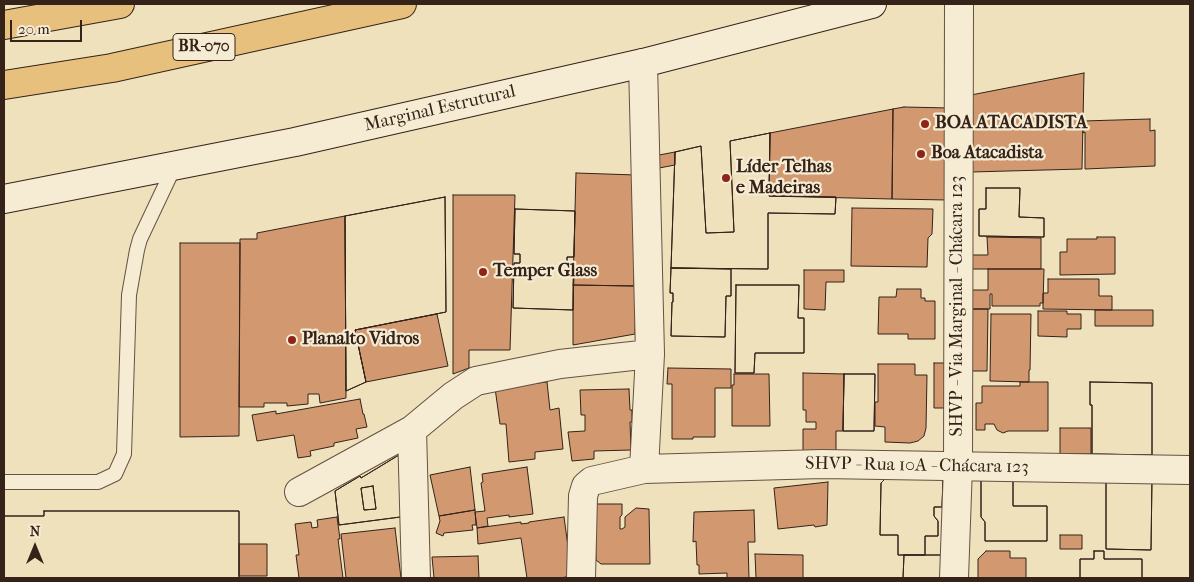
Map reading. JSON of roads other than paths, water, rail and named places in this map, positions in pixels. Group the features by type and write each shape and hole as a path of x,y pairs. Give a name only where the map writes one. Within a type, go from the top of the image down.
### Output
{"highway":[{"path":"4,25 120,4"},
{"name":"BR-070","path":"4,85 112,68 402,4"}],"street":[{"name":"Marginal Estrutural","path":"4,199 295,142 643,63 872,4"},
{"name":"SHVP - Via Marginal - Chácara 123","path":"954,578 958,466 959,4"},
{"path":"643,63 650,354 644,469"},
{"path":"299,492 412,430 453,396 476,382 560,364 650,354"},
{"path":"412,430 416,578"},
{"name":"SHVP - Rua 10A - Chácara 123","path":"582,578 583,496 586,486 592,481 644,469 822,464 1190,470"}],"lane":[{"path":"4,482 98,482 115,474 124,454 129,295 137,250 140,239 175,165"}],"place":[{"name":"BOA ATACADISTA","path":"925,124"},
{"name":"Boa Atacadista","path":"921,154"},
{"name":"Líder Telhas e Madeiras","path":"726,178"},
{"name":"Temper Glass","path":"483,272"},
{"name":"Planalto Vidros","path":"292,340"}]}
